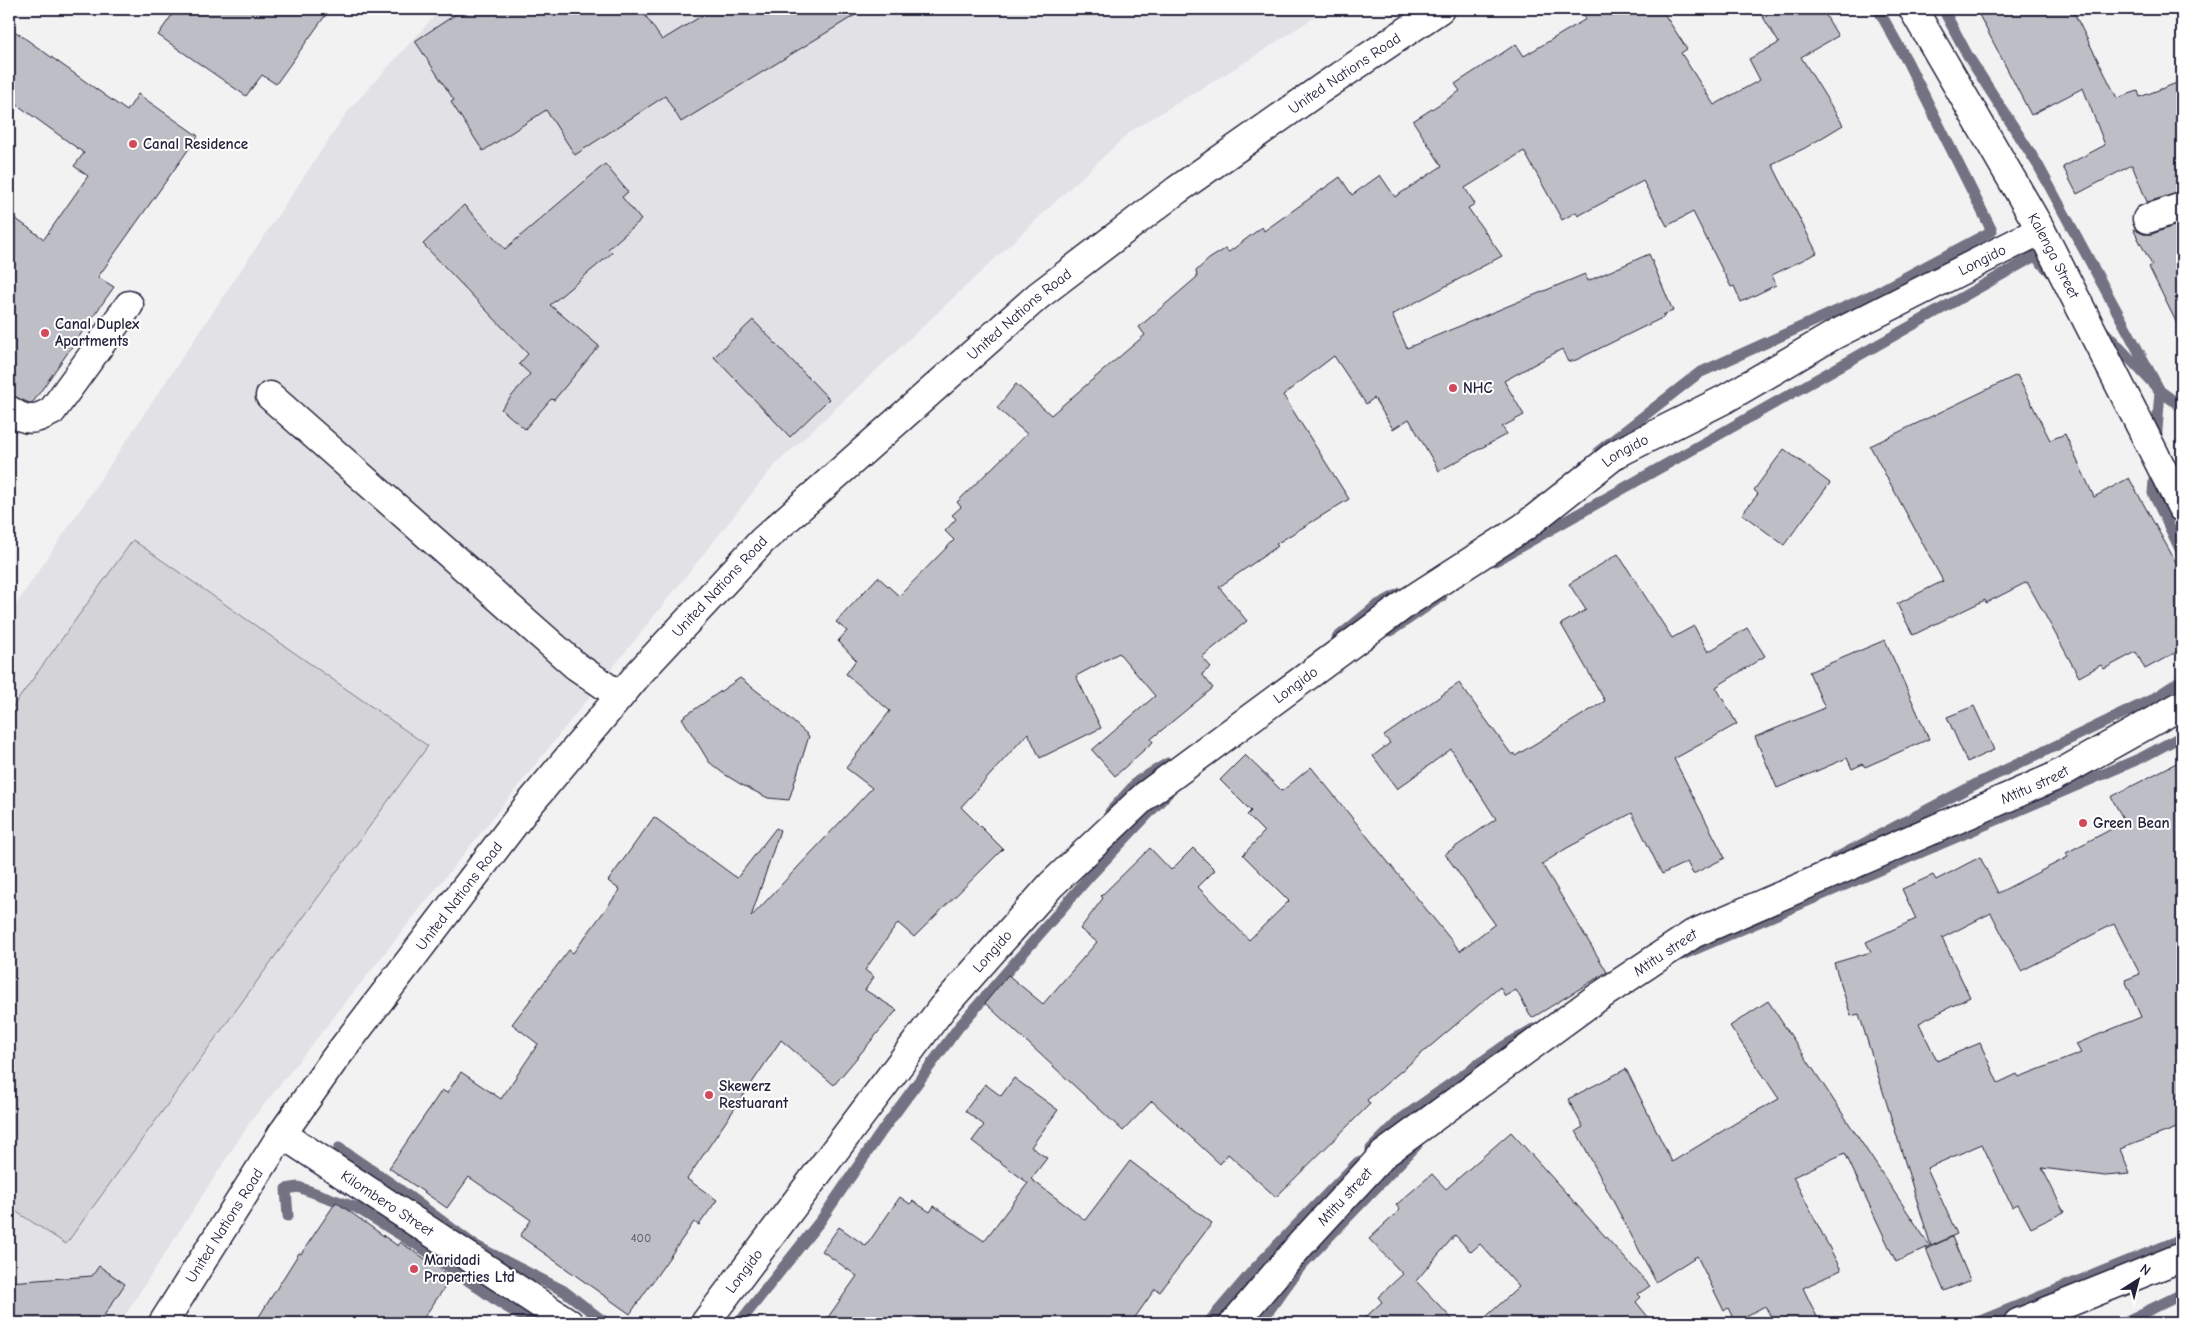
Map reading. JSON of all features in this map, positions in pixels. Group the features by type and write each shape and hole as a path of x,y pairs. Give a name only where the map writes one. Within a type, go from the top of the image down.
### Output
{"street":[{"name":"United Nations Road","path":"164,1323 282,1134 334,1060 527,807 620,696 762,541 1038,296 1177,190 1322,88 1440,9"},
{"name":"Kalenga Street","path":"1914,9 2041,230 2174,471 2182,508"},
{"path":"2147,219 2182,207"},
{"name":"Longido","path":"705,1323 942,1008 1051,885 1146,795 1408,602 1524,527 1616,454 1725,399 1834,335 2041,230"},
{"path":"9,410 21,418 38,419 52,411 129,305"},
{"path":"270,396 576,666 620,696"},
{"name":"Mtitu street","path":"1234,1323 1302,1244 1384,1154 1591,1002 1693,934 2052,778 2182,705"},
{"name":"Kilombero Street","path":"282,1134 569,1323"},
{"path":"2018,1323 2182,1257"}],"shaded area":[{"path":"441,9 1327,9 1252,58 1131,131 773,467 250,1122 120,1323 9,1323 9,615 348,111"},
{"path":"133,540 428,746 66,1244 9,1207 9,712"}],"building":[{"path":"176,9 330,9 276,84 262,75 246,96 158,35"},
{"path":"464,9 641,9 662,40 713,9 865,9 681,122 665,96 575,155 546,110 483,151 451,102 454,100 415,41"},
{"path":"1581,9 1661,9 1687,49 1681,53 1714,105 1760,80 1749,59 1779,43 1758,9 1822,9 1838,36 1801,57 1843,125 1805,148 1772,164 1817,253 1772,275 1776,285 1741,302 1734,286 1731,287 1693,212 1667,226 1643,181 1578,216 1576,212 1562,220 1524,151 1465,188 1475,204 1468,208 1502,256 1392,315 1407,348 1585,274 1588,281 1649,254 1673,311 1576,360 1568,362 1562,349 1504,381 1524,415 1502,427 1507,434 1439,471 1409,419 1393,429 1374,398 1366,404 1334,356 1283,395 1349,499 1276,544 1278,546 1219,587 1247,621 1202,657 1211,667 1202,674 1213,688 1151,739 1153,742 1115,776 1092,750 1155,696 1119,653 1076,676 1101,728 1040,758 1028,733 961,807 1003,849 914,937 898,923 865,970 874,977 865,990 897,1010 834,1085 781,1040 687,1179 717,1200 699,1225 694,1222 630,1314 520,1236 531,1220 469,1177 447,1208 389,1168 442,1090 447,1093 461,1072 501,1099 538,1044 512,1024 569,950 573,953 620,890 608,881 654,817 737,878 776,828 780,830 751,917 872,788 846,768 890,711 846,674 856,660 838,641 847,631 836,622 878,577 899,596 954,540 945,531 956,519 952,515 961,507 957,502 1027,434 997,408 1016,384 1051,415 1145,335 1139,327 1197,277 1196,271 1209,259 1225,249 1229,252 1262,227 1264,231 1340,177 1352,195 1380,175 1395,197 1442,166 1413,121 1460,91 1455,84 1516,44 1524,56 1586,19"},
{"path":"1976,9 2072,9 2117,98 2138,91 2140,97 2182,81 2182,192 2147,202 2132,165 2077,194 2063,167 2105,145 2083,88 2031,115"},
{"path":"9,27 127,111 138,94 198,136 98,277 114,287 33,402 30,403 9,395 9,214 44,239 88,176 74,166 84,153 9,99"},
{"path":"605,164 628,192 622,197 641,220 608,249 612,253 550,305 599,346 554,400 551,399 525,429 501,409 530,374 519,364 528,354 423,244 464,205 505,249"},
{"path":"2182,223 2182,334 2149,267 2152,265 2133,229 2144,234 2152,234"},
{"path":"753,320 829,399 790,437 714,357"},
{"path":"2017,375 2050,440 2065,434 2094,497 2129,478 2182,573 2182,649 2145,669 2136,652 2104,669 2101,665 2079,677 2027,582 1986,603 1985,600 1913,635 1897,604 1943,581 1870,446"},
{"path":"1784,449 1830,483 1784,545 1742,514 1758,494 1754,490"},
{"path":"1618,554 1672,638 1694,626 1708,652 1747,628 1765,656 1716,687 1737,724 1674,759 1725,858 1693,874 1687,862 1662,874 1632,813 1567,848 1542,864 1607,972 1532,1018 1516,990 1505,996 1500,987 1367,1100 1370,1104 1276,1197 1228,1154 1220,1164 1152,1101 1123,1131 985,1003 1008,975 1043,1004 1097,942 1080,929 1103,898 1101,896 1150,848 1171,870 1193,848 1215,870 1198,887 1249,940 1289,901 1243,855 1264,832 1247,815 1251,811 1220,780 1245,755 1282,791 1311,767 1460,951 1495,924 1445,854 1496,819 1451,749 1397,789 1373,756 1390,743 1384,736 1459,683 1512,755 1514,753 1515,756 1605,701 1561,624 1586,610 1569,584"},
{"path":"1885,640 1929,739 1865,767 1863,764 1852,769 1847,758 1777,788 1755,737 1825,708 1809,672"},
{"path":"740,678 770,701 809,736 789,800 768,798 724,774 709,762 682,718"},
{"path":"1974,706 1994,750 1967,762 1947,717"},
{"path":"2182,760 2182,1126 2120,1149 2130,1174 2105,1176 2042,1168 2064,1212 2031,1228 2018,1204 2012,1207 1982,1144 1927,1168 1957,1234 1931,1246 1859,1014 1851,1016 1834,963 1871,952 1866,942 1916,919 1902,889 1933,875 1936,880 1980,857 1998,893 2068,857 2066,853 2125,822 2111,797","holes":["1991,913 2021,971 2114,924 2140,974 2125,980 2141,1017 2076,1044 2081,1053 2019,1077 2017,1074 1998,1083 1980,1043 1937,1061 1919,1023 1970,997 1942,938"]},
{"path":"1768,1001 1930,1246 1896,1262 1845,1153 1793,1177 1841,1270 1803,1288 1820,1323 1774,1323 1765,1306 1735,1322 1728,1308 1724,1311 1697,1256 1656,1282 1576,1131 1583,1127 1568,1099 1626,1069 1672,1162 1747,1116 1779,1099 1730,1026"},
{"path":"1014,1078 1058,1110 1031,1147 1047,1158 1031,1179 1085,1220 1130,1161 1212,1223 1160,1292 1155,1289 1131,1323 824,1323 857,1276 822,1251 839,1227 866,1246 900,1197 910,1204 913,1201 930,1212 934,1206 984,1241 1028,1183 972,1141 984,1125 965,1111 985,1084 1001,1096"},
{"path":"1511,1132 1650,1286 1638,1294 1641,1297 1636,1302 1653,1323 1479,1323 1519,1287 1480,1244 1471,1252 1455,1235 1416,1281 1456,1323 1359,1323 1382,1302 1378,1297 1403,1274 1369,1239 1400,1210 1396,1205 1432,1174 1446,1189"},
{"path":"336,1202 398,1246 400,1242 452,1277 420,1323 255,1323 299,1253 301,1254"},
{"path":"1952,1237 1970,1280 1944,1291 1926,1249"},
{"path":"99,1266 125,1284 99,1323 9,1323 9,1282 92,1276"}],"waterway":[{"path":"1599,451 1699,373 1872,295 1992,231 1907,61 1878,9"},
{"path":"1943,9 1968,56 2038,165 2160,391 2182,407"},
{"path":"1495,561 2035,256 2053,275"},
{"path":"2102,329 2160,391 2156,443"},
{"path":"2155,469 2153,493 2182,553"},
{"path":"1337,638 1376,606 1401,593"},
{"path":"1391,631 1442,596"},
{"path":"1834,859 1976,784 2151,700 2182,680"},
{"path":"1682,955 2141,758 2182,736"},
{"path":"1110,812 1138,781 1168,763"},
{"path":"739,1323 821,1220 882,1131 958,1028 1090,876 1168,793"},
{"path":"1371,1149 1401,1119 1504,1046 1533,1029"},
{"path":"1260,1323 1301,1266 1417,1145"},
{"path":"339,1148 392,1184 474,1245 564,1291 606,1323"},
{"path":"1208,1323 1255,1268 1358,1162"},
{"path":"288,1216 286,1189 298,1187 357,1208 422,1248 500,1303 533,1323"},
{"path":"1975,1323 2182,1239"},
{"path":"2123,1323 2182,1294"}],"place":[{"name":"Canal Residence","path":"133,144"},
{"name":"Canal Duplex Apartments","path":"45,333"},
{"name":"NHC","path":"1453,388"},
{"name":"Green Bean","path":"2083,823"},
{"name":"Skewerz Restuarant","path":"709,1095"},
{"name":"Maridadi Properties Ltd","path":"414,1269"}]}
